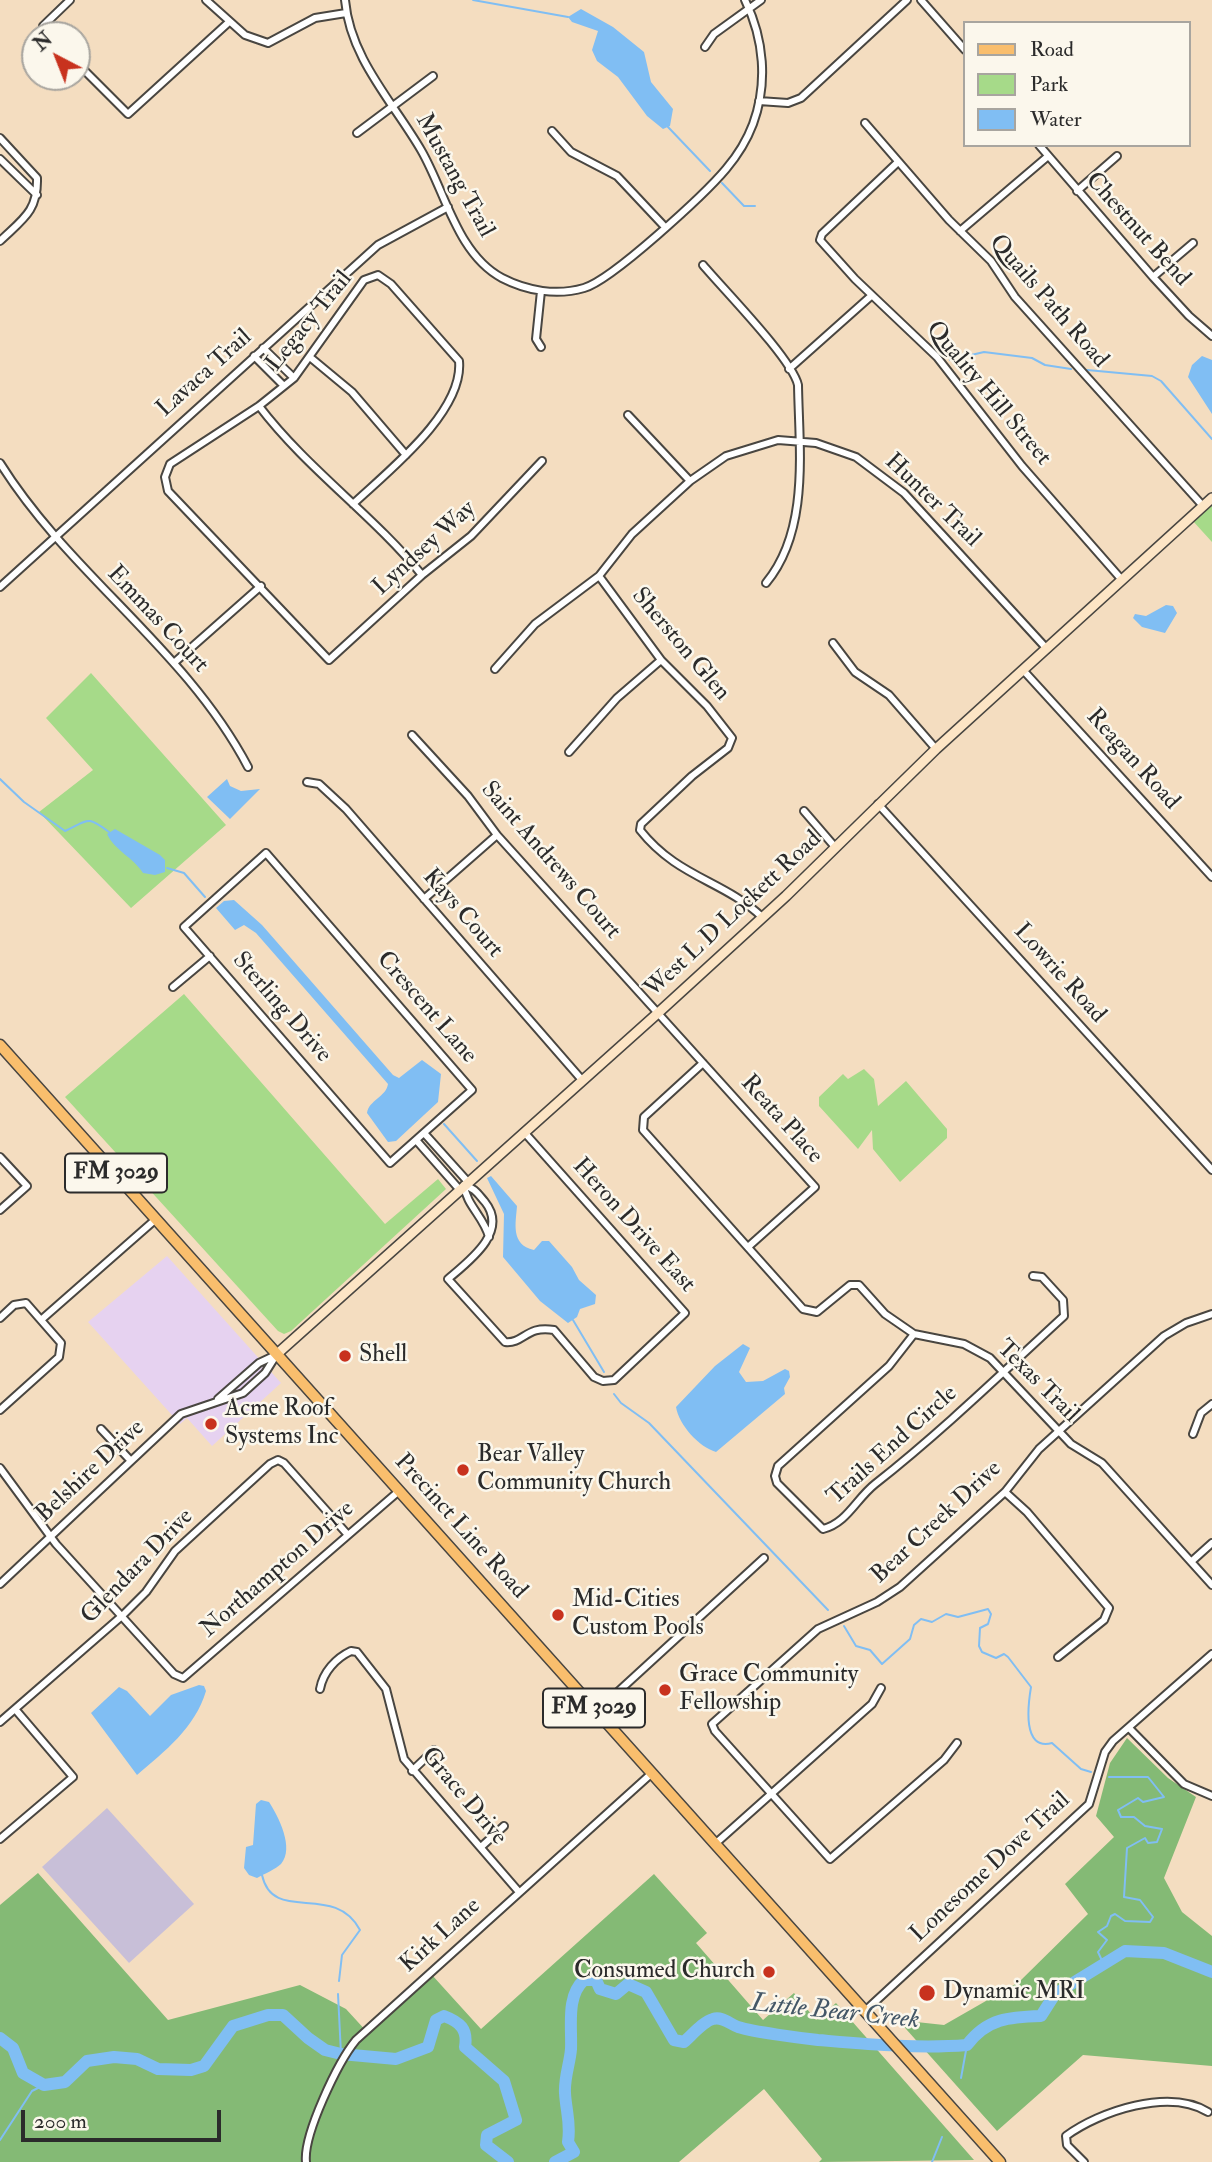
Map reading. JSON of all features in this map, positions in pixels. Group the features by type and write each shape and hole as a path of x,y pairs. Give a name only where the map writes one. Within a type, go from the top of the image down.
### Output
{"main road":[{"name":"West L D Lockett Road","path":"277,1354 658,1013 936,749 1212,498"},
{"name":"Precinct Line Road","path":"0,1045 1000,2162"}],"street":[{"path":"48,21 70,0"},
{"path":"206,0 245,35 268,43 315,18 346,13"},
{"name":"Mustang Trail","path":"345,0 346,13 360,54 424,154 448,207 482,263 500,277 541,291 565,292 596,283 624,264 726,170 742,146 759,102 762,55 746,0"},
{"path":"705,47 714,34 761,0"},
{"path":"759,102 789,103 801,98 907,0"},
{"path":"921,0 964,49"},
{"path":"91,78 128,114 229,22"},
{"path":"357,133 433,76"},
{"name":"Quails Path Road","path":"865,123 960,231 992,261 1015,297 1203,506"},
{"path":"552,131 571,152 617,176 664,226"},
{"path":"0,138 37,178 37,195 31,211 0,241"},
{"name":"Chestnut Bend","path":"1040,147 1153,277 1189,316 1212,336"},
{"path":"1077,191 1118,156"},
{"path":"960,231 1047,157"},
{"path":"0,159 37,195"},
{"name":"Quality Hill Street","path":"898,162 820,238 871,296 937,357 1022,467 1122,580"},
{"name":"Lavaca Trail","path":"0,587 378,245 448,207"},
{"path":"1153,277 1192,243"},
{"path":"703,265 789,369 798,385 800,474 790,536 776,571 766,583"},
{"name":"Legacy Trail","path":"329,660 168,491 165,477 170,464 260,406 294,378 364,281 378,275 391,284 459,361 460,376 420,442 353,504"},
{"path":"541,291 536,339 541,347"},
{"path":"789,369 871,296"},
{"path":"263,348 294,378"},
{"path":"254,356 284,386"},
{"path":"311,358 352,392 406,455"},
{"path":"260,406 279,432 395,542 422,575"},
{"path":"628,415 690,481"},
{"name":"Hunter Trail","path":"495,668 535,624 599,576 632,534 713,463 760,443 799,439 856,457 904,493 1047,649"},
{"name":"Lyndsey Way","path":"329,660 422,575 471,536 542,461"},
{"name":"Emmas Court","path":"0,463 33,512 55,538 109,597 149,632 175,662 230,737 248,767"},
{"name":"Sherston Glen","path":"599,576 661,660 707,706 732,738 728,748 692,776 641,824 640,830 669,861 749,904 762,917"},
{"path":"175,662 261,586"},
{"path":"833,643 855,672 889,695 936,749"},
{"path":"569,752 617,698 661,660"},
{"name":"Reagan Road","path":"1023,670 1212,877"},
{"name":"Saint Andrews Court","path":"412,735 468,796 497,835 658,1013"},
{"name":"Kays Court","path":"307,782 320,784 346,809 582,1080"},
{"name":"Lowrie Road","path":"878,804 1212,1170"},
{"path":"804,811 835,846"},
{"path":"424,898 497,835"},
{"name":"Sterling Drive","path":"266,853 184,927 390,1163 424,1133"},
{"name":"Crescent Lane","path":"266,853 472,1090 424,1133"},
{"path":"173,987 209,956"},
{"name":"Reata Place","path":"658,1013 815,1187 748,1247"},
{"name":"Texas Trail","path":"703,1063 644,1117 643,1130 803,1309 817,1312 850,1284 859,1285 885,1314 914,1334 977,1349 1003,1371 1078,1449 1102,1463 1212,1585"},
{"name":"Heron Drive East","path":"489,1237 472,1258 448,1279 505,1342 512,1342 534,1328 554,1330 594,1377 603,1381 614,1380 685,1313 524,1132"},
{"path":"424,1133 464,1186 465,1197 481,1216 489,1237"},
{"path":"416,1140 464,1186 474,1188 491,1209 494,1229 489,1237"},
{"path":"0,1157 27,1186 0,1210"},
{"path":"41,1320 156,1219"},
{"path":"1003,1371 1063,1316 1063,1300 1042,1276 1032,1276"},
{"path":"0,1318 20,1302 26,1303 61,1343 61,1353 0,1409"},
{"name":"Bear Creek Drive","path":"771,1794 712,1724 805,1639 835,1619 887,1596 1005,1492 1030,1458 1164,1336 1186,1323 1212,1314"},
{"name":"Trails End Circle","path":"914,1334 888,1366 778,1466 775,1476 777,1483 823,1529 833,1527 872,1486 911,1456 1003,1371"},
{"name":"Belshire Drive","path":"0,1584 181,1415 217,1401 259,1363 277,1354"},
{"path":"1193,1434 1201,1413 1212,1404"},
{"path":"101,1429 131,1461"},
{"name":"Glendara Drive","path":"0,1722 123,1615 146,1592 175,1551 270,1464 278,1460 284,1463 348,1535"},
{"path":"0,1468 51,1536 123,1615"},
{"name":"Northampton Drive","path":"123,1615 174,1674 183,1678 399,1491"},
{"path":"1005,1492 1107,1604 1109,1612 1058,1657"},
{"path":"1192,1561 1212,1543"},
{"path":"597,1712 764,1558"},
{"name":"Grace Drive","path":"320,1689 322,1676 351,1651 357,1652 386,1689 392,1703 398,1743 412,1771 519,1892"},
{"name":"Lonesome Dove Trail","path":"865,2011 1089,1804 1105,1752 1212,1654"},
{"path":"715,1844 872,1704 881,1688"},
{"path":"0,1839 73,1777 15,1709"},
{"path":"1129,1728 1184,1784 1212,1796"},
{"path":"771,1794 830,1858 944,1760 957,1743"},
{"path":"412,1771 434,1750"},
{"name":"Kirk Lane","path":"306,2162 307,2146 350,2047 652,1773"},
{"path":"481,1847 504,1826"},
{"path":"1084,2162 1067,2145 1066,2136 1108,2111 1133,2106 1193,2103 1208,2112"}],"shaded area":[{"path":"167,1256 281,1383 212,1446 187,1418 180,1424 88,1322"},
{"path":"107,1808 194,1904 129,1963 42,1867"}],"green space":[{"path":"1212,502 1212,542 1192,520"},
{"path":"91,673 226,825 131,908 39,812 93,770 46,718"},
{"path":"184,994 385,1224 438,1179 446,1189 291,1331 284,1334 278,1331 65,1097"},
{"path":"864,1069 874,1079 878,1106 906,1081 947,1129 947,1138 900,1182 873,1149 872,1130 858,1149 819,1106 819,1097 843,1074 848,1079"},
{"path":"1127,1738 1168,1778 1196,1797 1164,1878 1182,1912 1212,1936 1212,2066 1083,2055 997,2131 898,2020 944,2025 1019,1982 1088,1914 1065,1884 1114,1837 1096,1816 1110,1763"},
{"path":"38,1873 168,2020 300,1985 346,2009 368,2033 432,1975 481,2029 654,1874 707,1933 696,1943 763,2020 794,1993 816,2020 836,2003 974,2160 819,2162 822,2159 764,2089 679,2162 0,2162 0,1905"}],"water":[{"path":"581,9 613,27 644,52 651,82 673,109 670,126 663,129 647,116 618,77 597,61 592,50 598,31 572,22 568,17"},
{"path":"1202,356 1212,360 1212,414 1188,377 1192,365"},
{"path":"1166,605 1173,606 1177,613 1165,633 1142,627 1133,618 1135,614 1146,616"},
{"path":"227,779 230,786 241,791 260,789 230,819 207,797"},
{"path":"115,829 160,855 165,860 165,872 155,875 143,873 110,840 107,834"},
{"path":"234,900 262,925 393,1075 399,1078 422,1060 441,1074 438,1102 396,1141 388,1142 367,1113 388,1084 256,933 244,925 235,930 216,908 224,901"},
{"path":"491,1176 517,1206 516,1232 521,1243 534,1250 542,1241 549,1241 572,1267 579,1280 596,1295 595,1304 580,1309 577,1317 568,1323 540,1301 503,1257 504,1214 487,1178"},
{"path":"743,1344 750,1348 739,1372 746,1382 763,1381 785,1369 789,1371 790,1377 784,1388 785,1394 716,1452 691,1434 681,1421 676,1407 715,1366"},
{"path":"199,1685 204,1686 206,1691 187,1728 137,1775 91,1713 119,1687 127,1691 150,1716 171,1695"},
{"path":"261,1800 269,1802 277,1815 284,1832 286,1850 281,1864 257,1878 249,1875 244,1868 246,1847 253,1845 256,1804"}],"waterway":[{"path":"473,0 568,17"},
{"path":"668,127 710,171"},
{"path":"722,183 744,206 755,206"},
{"path":"950,360 984,352 1032,358 1045,365 1071,369"},
{"path":"1087,370 1152,376 1161,381 1212,439"},
{"path":"0,779 24,802 65,831 91,821 109,832"},
{"path":"167,868 184,873 205,897"},
{"path":"444,1124 477,1161"},
{"path":"573,1320 604,1372"},
{"path":"614,1394 621,1403 649,1423 828,1610"},
{"path":"844,1626 856,1646 870,1650 882,1664 910,1639 914,1625 921,1619 932,1622 946,1614 958,1617 988,1609 991,1614 988,1624 980,1628 979,1646 982,1652 996,1658 1004,1654 1008,1657 1031,1687 1028,1715 1031,1734 1042,1744 1052,1743 1081,1769 1091,1772"},
{"path":"1104,1965 1098,1952 1107,1940 1098,1932 1107,1926 1111,1916 1115,1914 1125,1921 1150,1922 1153,1917 1140,1900 1124,1897 1127,1848 1145,1838 1148,1843 1157,1842 1162,1829 1145,1826 1134,1817 1121,1817 1118,1810 1138,1798 1143,1802 1164,1797 1148,1777 1109,1777"},
{"path":"262,1875 268,1890 278,1898 335,1908 349,1916 360,1930 342,1955 339,1981"},
{"name":"Little Bear Creek","path":"555,2162 574,2152 568,2142 565,2087 571,2049 572,2003 584,1980 596,1980 600,1989 616,1994 628,1984 646,1992 674,2040 684,2042 706,2022 716,2018 745,2029 800,2038 930,2046 967,2045 991,2024 1019,2017 1041,2016 1055,1994 1125,1951 1164,1953 1212,1972"},
{"path":"338,1994 341,2054"},
{"name":"Little Bear Creek","path":"0,2038 13,2048 23,2073 44,2085 65,2082 87,2061 114,2057 137,2059 158,2069 191,2070 204,2066 233,2026 268,2015 283,2015 325,2050 396,2059 428,2047 436,2020 444,2016 462,2027 465,2047 504,2081 516,2120 487,2135 486,2145 508,2162"},
{"path":"961,2078 967,2045"},
{"path":"0,2140 32,2091 44,2085"},
{"path":"932,2162 942,2137"}],"place":[{"name":"Shell","path":"345,1356"},
{"name":"Acme Roof Systems Inc","path":"211,1424"},
{"name":"Bear Valley Community Church","path":"463,1470"},
{"name":"Mid-Cities Custom Pools","path":"558,1615"},
{"name":"Grace Community Fellowship","path":"665,1690"},
{"name":"Consumed Church","path":"769,1972"},
{"name":"Dynamic MRI","path":"927,1993"}]}
